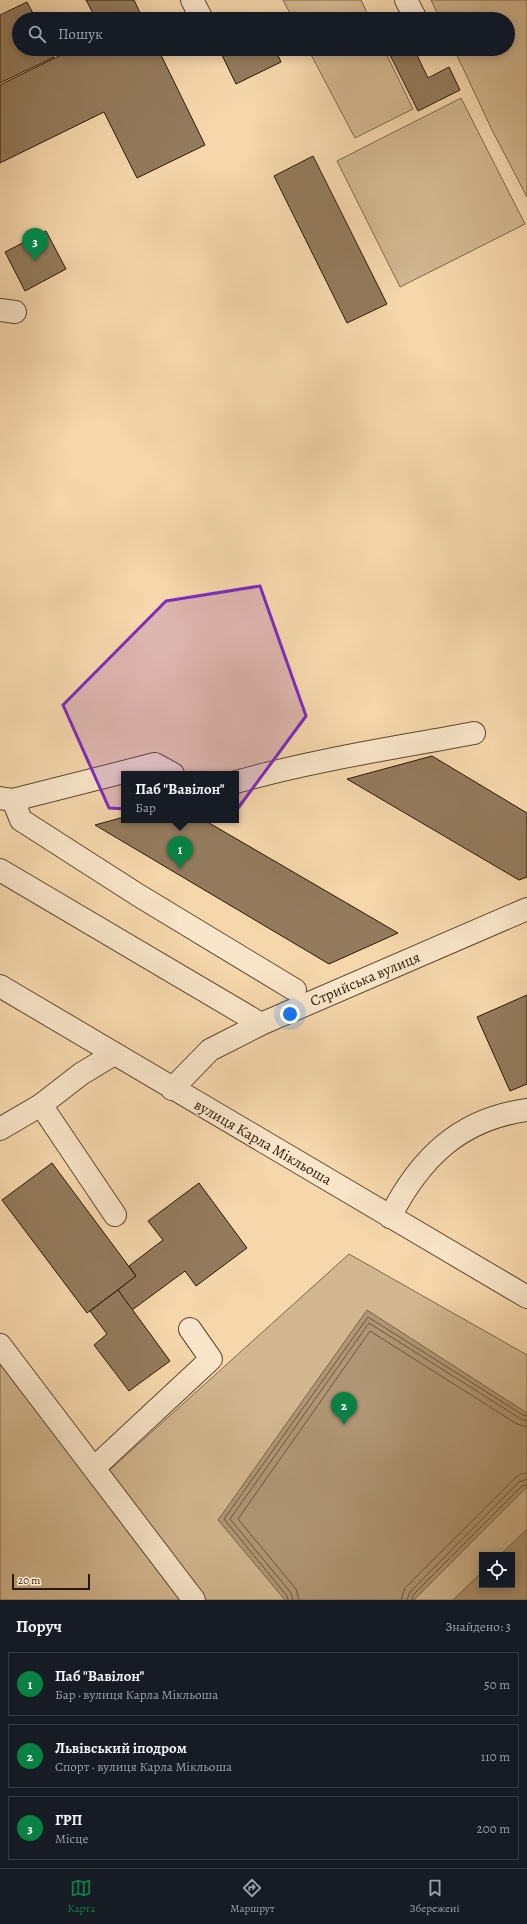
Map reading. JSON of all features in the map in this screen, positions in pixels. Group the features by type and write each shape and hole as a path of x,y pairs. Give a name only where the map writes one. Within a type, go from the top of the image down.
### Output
{"street":[{"path":"192,0 198,12"},
{"path":"406,0 412,12"},
{"path":"239,781 260,775 355,755 474,733"},
{"path":"125,771 155,764 168,771"},
{"path":"121,772 7,799 21,820 138,895 295,990"},
{"path":"0,870 261,1024"},
{"name":"Стрийська вулиця","path":"172,1088 210,1050 261,1024 527,908"},
{"name":"вулиця Карла Мікльоша","path":"0,986 527,1297"},
{"path":"2,1123 41,1105 81,1074 114,1054"},
{"path":"41,1105 115,1215"},
{"path":"390,1217 404,1190 418,1171 434,1154 456,1136 486,1119 509,1112 527,1110"},
{"path":"94,1468 210,1359 190,1329"},
{"path":"0,1345 194,1600"}],"highlighted area":[{"path":"260,586 306,716 233,815 109,808 63,705 166,601"}],"shaded area":[{"path":"283,0 361,0 367,12 289,12"},
{"path":"431,0 527,0 527,197 492,130 457,56 515,56 515,12 437,12"},
{"path":"312,56 387,56 413,109 355,138"},
{"path":"461,98 525,224 400,287 337,161"},
{"path":"349,1254 527,1355 527,1600 0,1600 0,1364 93,1485"}],"water":[{"path":"367,1310 527,1413 527,1487 414,1600 285,1600 218,1520"},
{"path":"527,1529 527,1600 453,1600 479,1575 479,1588 515,1588 515,1552 503,1552"}],"building":[{"path":"86,0 134,0 140,12 92,12"},
{"path":"27,2 32,12 12,12 12,56 54,57 0,83 0,15"},
{"path":"59,56 161,56 205,145 137,178 104,112 0,163 0,85"},
{"path":"222,56 278,56 281,62 236,84"},
{"path":"390,56 417,56 428,78 449,67 460,90 418,111"},
{"path":"313,156 387,304 347,323 274,176"},
{"path":"46,231 66,269 25,291 5,252"},
{"path":"432,756 527,813 527,877 519,880 347,779"},
{"path":"121,818 121,823 209,823 398,933 329,964 95,825"},
{"path":"527,995 527,1084 510,1091 477,1017"},
{"path":"52,1163 136,1276 87,1313 2,1200"},
{"path":"199,1183 247,1248 196,1286 185,1271 132,1310 118,1290 136,1276 129,1266 163,1240 148,1221"},
{"path":"118,1290 170,1361 129,1391 94,1345 107,1334 90,1311"}],"place":[{"name":"ГРП","path":"35,261"},
{"name":"Паб \"Вавілон\"","path":"180,869"},
{"name":"Львівський іподром","path":"344,1425"}]}
